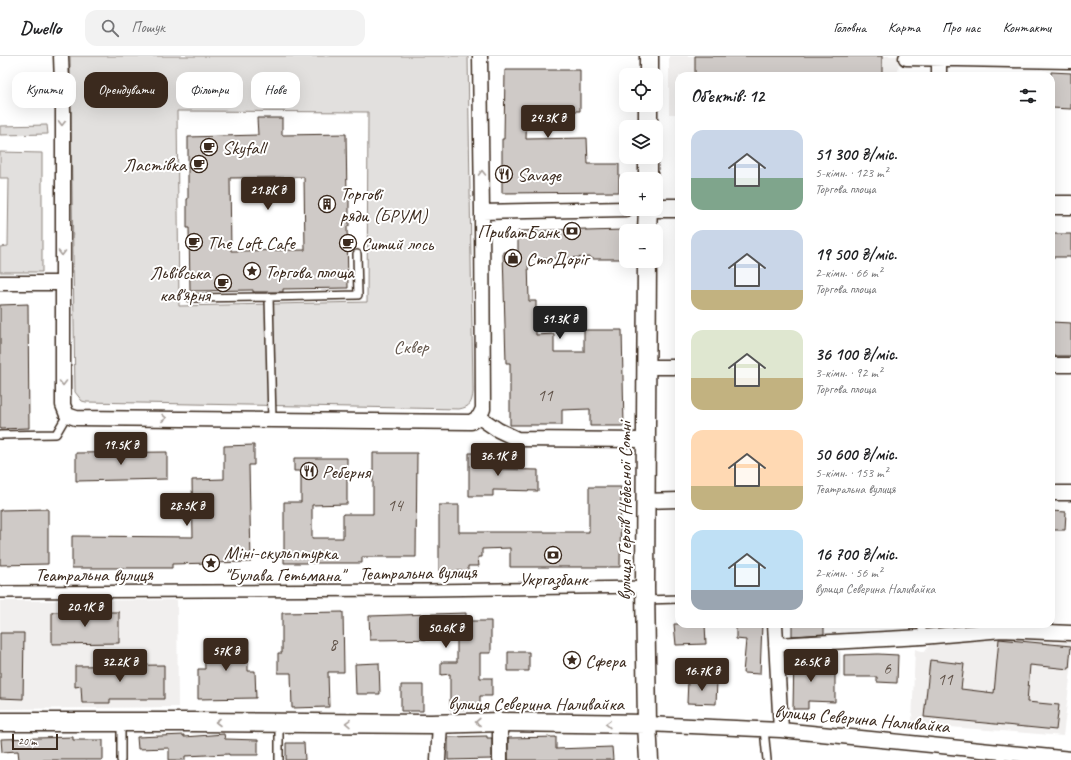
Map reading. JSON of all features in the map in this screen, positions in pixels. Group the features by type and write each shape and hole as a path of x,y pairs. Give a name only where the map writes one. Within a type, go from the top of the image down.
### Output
{"street":[{"path":"61,56 63,405 67,414 76,418 471,422 479,418 483,409 480,56"},
{"path":"649,56 649,68"},
{"path":"906,58 1064,59"},
{"path":"939,59 939,72"},
{"path":"1055,205 1071,205"},
{"path":"663,208 675,208"},
{"path":"482,212 619,209"},
{"name":"вулиця Героїв Небесної Сотні","path":"647,268 644,501 647,724 649,760"},
{"path":"0,283 62,283"},
{"path":"1055,365 1071,365"},
{"path":"646,367 675,367"},
{"path":"479,418 498,430 517,439 645,440"},
{"path":"1055,493 1071,493"},
{"path":"644,501 675,500"},
{"name":"Театральна вулиця","path":"0,592 429,590 607,586 645,593"},
{"path":"775,628 781,730"},
{"path":"776,645 922,631 1002,630 1071,633"},
{"name":"вулиця Северина Наливайка","path":"0,722 500,722 647,724 781,730 1071,759"},
{"path":"500,722 500,760"},
{"path":"438,760 440,723"}],"lane":[{"path":"190,298 358,295 357,254"},
{"path":"269,297 272,420"},
{"path":"0,435 56,434 67,414"},
{"path":"645,593 675,598"},
{"path":"120,760 121,722"},
{"path":"279,722 279,760"},
{"path":"764,729 767,760"}],"shaded area":[{"path":"669,56 899,56 898,72 675,72 675,114 669,114"},
{"path":"177,600 178,707 0,709 0,601"},
{"path":"1003,636 1071,638 1071,670 1063,736 912,724 915,649 925,652 929,645"}],"green space":[{"name":"Сквер","path":"70,56 468,56 473,392 471,402 468,406 459,409 82,401 75,392 71,108 76,108 76,72 70,72","holes":["177,111 368,112 367,302 179,306"]},
{"path":"47,125 48,134 0,135 0,126"},
{"path":"0,152 42,153 42,272 0,272 0,247 8,246 9,178 0,178"}],"building":[{"path":"695,56 882,56 882,72 695,72"},
{"path":"505,70 580,70 580,111 552,111 552,107 527,107 526,139 587,138 588,164 619,164 619,192 502,193 502,139 504,139"},
{"path":"1055,72 1071,73 1071,109 1055,108"},
{"name":"Торгові ряди (БРУМ)","path":"257,118 282,118 282,135 346,134 347,197 349,197 349,226 347,226 348,288 283,289 283,292 253,292 253,290 190,291 189,228 187,228 188,137 258,135","holes":["304,177 305,250 231,251 230,178"]},
{"path":"586,229 586,231 619,230 619,259 591,259 591,257 528,259 529,301 536,301 536,335 554,334 554,352 584,352 584,330 622,330 624,426 590,426 590,409 562,410 562,425 510,425 510,363 506,363 503,252 518,252 518,231"},
{"path":"1055,234 1071,234 1071,257 1055,257"},
{"path":"28,304 29,428 0,429 0,305"},
{"path":"1055,322 1071,323 1071,356 1055,356"},
{"path":"254,445 254,465 249,465 251,562 172,564 172,568 72,568 72,536 193,537 192,480 224,479 224,446"},
{"path":"167,452 167,479 76,481 76,453"},
{"path":"373,453 417,453 416,557 362,557 362,563 284,563 284,502 301,502 301,471 294,471 294,458 347,458 347,504 312,505 312,538 343,538 343,514 373,514"},
{"path":"469,453 492,453 492,469 538,470 538,491 493,490 493,496 469,496"},
{"path":"589,487 621,487 620,567 510,567 510,548 482,549 482,557 478,557 479,566 468,566 468,571 439,571 439,505 459,505 459,532 589,532"},
{"path":"48,509 48,564 0,565 0,510"},
{"path":"1055,511 1066,512 1065,530 1055,530"},
{"path":"52,612 119,612 119,643 52,644"},
{"path":"343,612 344,672 328,672 329,707 292,708 291,673 278,673 278,653 282,653 282,613"},
{"path":"466,613 466,621 491,621 491,653 480,653 480,678 492,678 492,696 480,696 480,709 450,709 450,674 441,675 441,662 457,662 457,639 370,640 369,616"},
{"path":"674,624 675,628 705,628 706,644 676,645"},
{"path":"736,628 762,628 760,674 743,673 746,640 736,639"},
{"path":"792,628 824,628 824,634 792,636"},
{"path":"0,633 24,633 23,699 0,698"},
{"path":"999,639 1071,646 1069,669 1030,665 1027,702 1059,705 1056,730 924,717 930,660 964,664 961,689 994,693"},
{"path":"204,642 248,642 248,671 255,671 256,698 198,699 198,669 205,669"},
{"path":"508,652 529,652 529,671 508,671"},
{"path":"811,652 811,670 835,670 835,702 808,701 808,709 793,709 794,653"},
{"path":"844,655 898,655 897,683 877,682 877,677 844,677"},
{"path":"379,663 380,694 356,694 355,664"},
{"path":"164,665 164,699 110,699 110,703 82,703 81,686 75,687 75,666"},
{"path":"688,680 717,681 716,704 687,703"},
{"path":"401,685 423,685 423,711 401,711"},
{"path":"224,734 225,739 258,740 258,755 229,754 185,756 185,760 169,760 169,748 138,749 137,737 184,735 184,737"},
{"path":"487,736 487,738 492,738 492,759 448,760 448,737"},
{"path":"73,737 73,740 103,740 103,760 19,760 18,751 2,752 1,739"},
{"path":"556,737 556,749 612,747 613,760 508,760 508,738"},
{"path":"286,743 304,743 305,760 286,760"}],"place":[{"name":"Skyfall","path":"209,147"},
{"name":"Ластівка","path":"199,164"},
{"name":"Savage","path":"504,174"},
{"name":"Торгові ряди (БРУМ)","path":"327,204"},
{"name":"ПриватБанк","path":"572,231"},
{"name":"The Loft Cafe","path":"194,242"},
{"name":"Ситий лось","path":"348,243"},
{"name":"СтоДоріг","path":"513,258"},
{"name":"Торгова площа","path":"252,271"},
{"name":"Львівська кав'ярня","path":"223,283"},
{"name":"Реберня","path":"309,471"},
{"name":"Укргазбанк","path":"553,555"},
{"name":"Міні-скульптурка \"Булава Гетьмана\"","path":"211,563"},
{"name":"Сфера","path":"572,660"}]}
